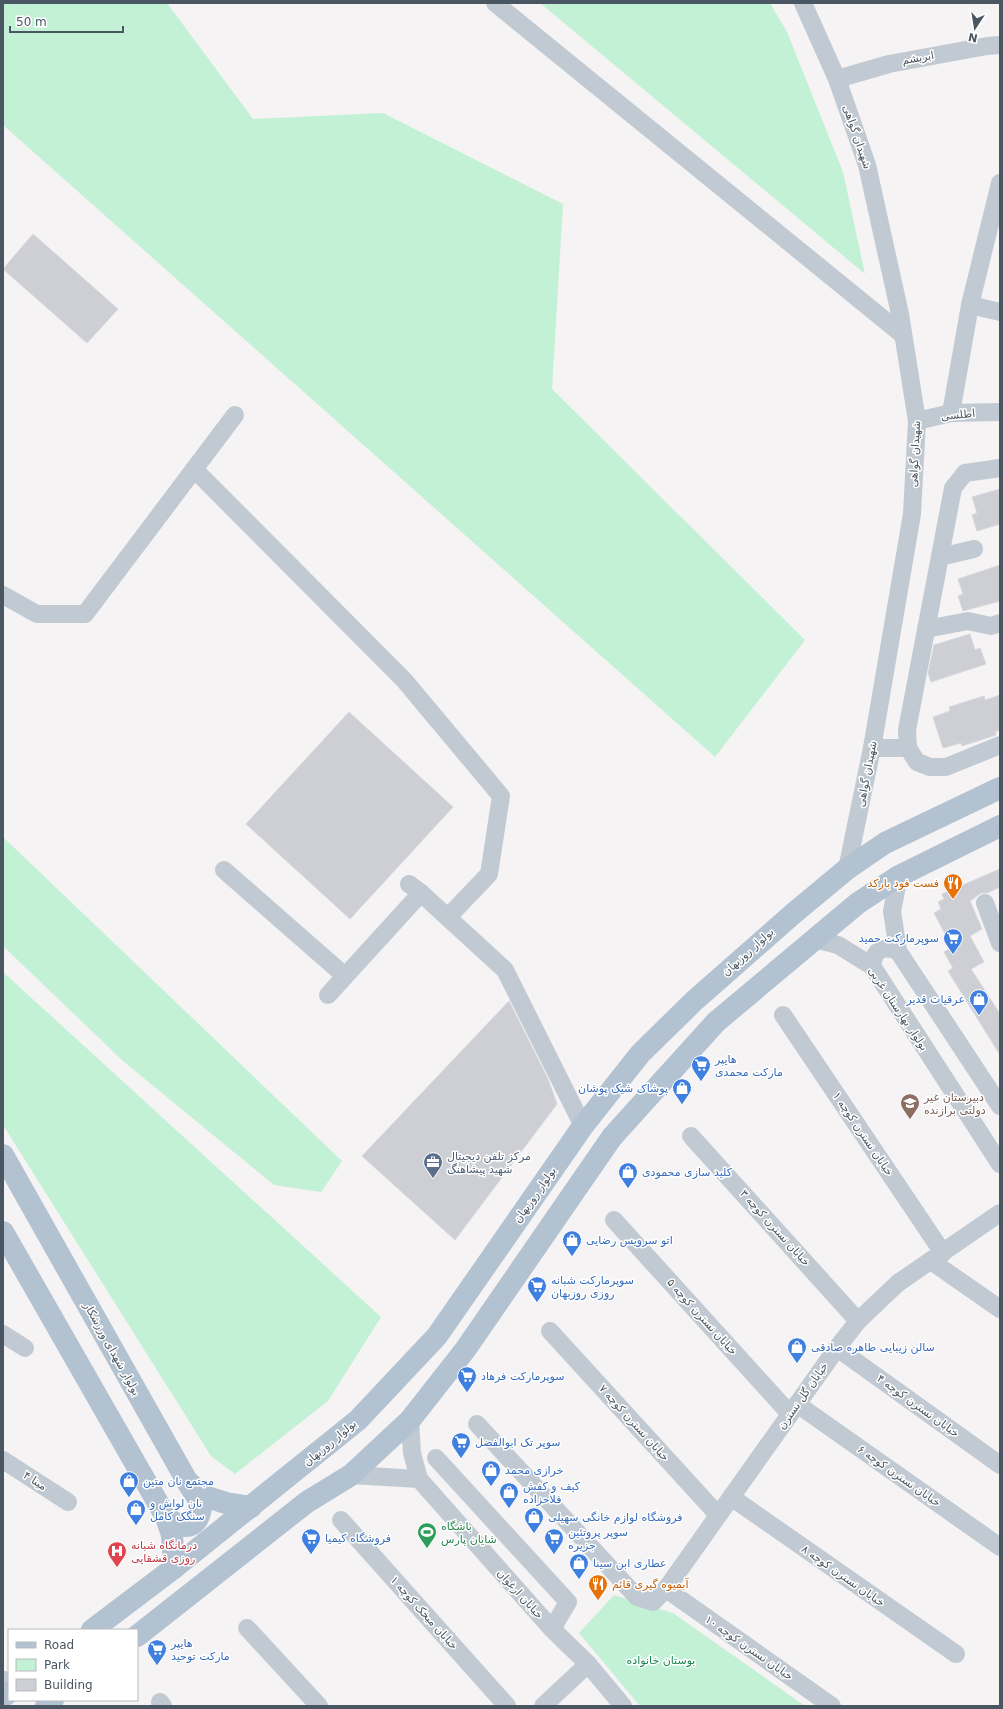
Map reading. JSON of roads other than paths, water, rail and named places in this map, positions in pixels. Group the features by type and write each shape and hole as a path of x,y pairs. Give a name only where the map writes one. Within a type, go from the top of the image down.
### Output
{"main road":[{"name":"بولوار روزبهان","path":"93,1629 174,1568 358,1420 437,1336 583,1126 640,1054 694,1001 766,936 847,869 885,842 1000,788"},
{"path":"138,1635 307,1502 351,1474 410,1420 465,1350 612,1137 716,1022 858,903 899,876 1000,826"},
{"name":"بولوار شهدای ورزشکار","path":"3,1155 187,1481 204,1496 226,1503 251,1507"},
{"path":"3,1232 166,1517 172,1535 174,1568"},
{"path":"166,1517 182,1526 192,1525 196,1521 201,1508 199,1501 187,1481"}],"street":[{"path":"495,3 903,335"},
{"name":"شهیدان گواهی","path":"803,3 837,79 867,165 903,335 917,421 912,514 872,748 847,869"},
{"name":"ابریشم","path":"837,79 889,64 987,46 1000,45"},
{"path":"951,413 970,305 996,222 1000,183"},
{"path":"970,305 1000,312"},
{"name":"اطلسی","path":"917,421 951,413 1000,412"},
{"path":"3,595 36,614 85,614 235,415"},
{"path":"1000,468 965,473 953,488 907,730 908,748 916,762 930,767 946,767 1000,745"},
{"path":"194,469 404,680 501,796 489,874 448,917"},
{"path":"940,557 974,549"},
{"path":"926,629 968,621 991,626 1000,623"},
{"path":"872,748 908,748"},
{"path":"224,870 345,976"},
{"path":"899,876 892,911 898,950 1000,1106"},
{"path":"328,995 345,976 415,888 505,970 583,1126"},
{"path":"985,903 1000,942"},
{"name":"بولوار بهارستان غربی","path":"814,939 838,946 872,966 1000,1164"},
{"path":"872,966 873,957 880,950 889,948 898,950"},
{"name":"خیابان نسترن کوچه ۱","path":"783,1015 937,1257"},
{"name":"خیابان نسترن کوچه ۳","path":"691,1136 858,1321"},
{"name":"خیابان گل نسترن","path":"476,1424 637,1597 654,1602 666,1589 837,1348 858,1321 898,1283 1000,1213"},
{"name":"خیابان نسترن کوچه ۵","path":"614,1220 794,1409"},
{"path":"937,1257 1000,1309"},
{"name":"خیابان نسترن کوچه ۷","path":"550,1331 718,1515"},
{"path":"3,1334 25,1348"},
{"name":"خیابان نسترن کوچه ۴","path":"837,1348 1000,1465"},
{"name":"خیابان نسترن کوچه ۶","path":"794,1409 1000,1547"},
{"path":"351,1474 419,1479 412,1453 410,1420"},
{"path":"436,1458 568,1602 552,1629"},
{"name":"مینا ۴","path":"3,1460 68,1502"},
{"name":"خیابان ارغوان","path":"419,1479 552,1629 588,1664 623,1706"},
{"name":"خیابان نسترن کوچه ۸","path":"731,1497 956,1654"},
{"name":"خیابان میخک کوچه ۱","path":"341,1520 507,1706"},
{"name":"خیابان نسترن کوچه ۱۰","path":"666,1589 832,1706"},
{"path":"247,1628 319,1706"},
{"path":"543,1706 588,1664"}],"place":[{"name":"فست فود بارکد","path":"953,900"},
{"name":"سوپرمارکت حمید","path":"953,955"},
{"name":"عرقیات قدیر","path":"979,1016"},
{"name":"هایپر مارکت محمدی","path":"701,1082"},
{"name":"پوشاک شیک پوشان","path":"682,1105"},
{"name":"دبیرستان غیر دولتی برازنده","path":"910,1120"},
{"name":"مرکز تلفن دیجیتال شهید پیشاهنگ","path":"433,1179"},
{"name":"کلید سازی محمودی","path":"628,1189"},
{"name":"اتو سرویس رضایی","path":"572,1257"},
{"name":"سوپرمارکت شبانه روزی روزبهان","path":"537,1303"},
{"name":"سالن زیبایی طاهره صادقی","path":"797,1364"},
{"name":"سوپرمارکت فرهاد","path":"467,1393"},
{"name":"سوپر تک ابوالفضل","path":"461,1459"},
{"name":"خرازی محمد","path":"491,1487"},
{"name":"مجتمع نان متین","path":"129,1498"},
{"name":"کیف و کفش فلاحزاده","path":"509,1509"},
{"name":"نان لواش و سنگک کامل","path":"136,1526"},
{"name":"فروشگاه لوازم خانگی سهیلی","path":"534,1534"},
{"name":"باشگاه شایان پارس","path":"427,1549"},
{"name":"فروشگاه کیمیا","path":"311,1555"},
{"name":"سوپر پروتئین جزیره","path":"554,1555"},
{"name":"درمانگاه شبانه روزی قشقایی","path":"117,1568"},
{"name":"عطاری ابن سینا","path":"579,1580"},
{"name":"آبمیوه گیری قائم","path":"598,1601"},
{"name":"هایپر مارکت توحید","path":"157,1666"}],"park label":[{"name":"بوستان خانواده","path":"661,1660"}]}
